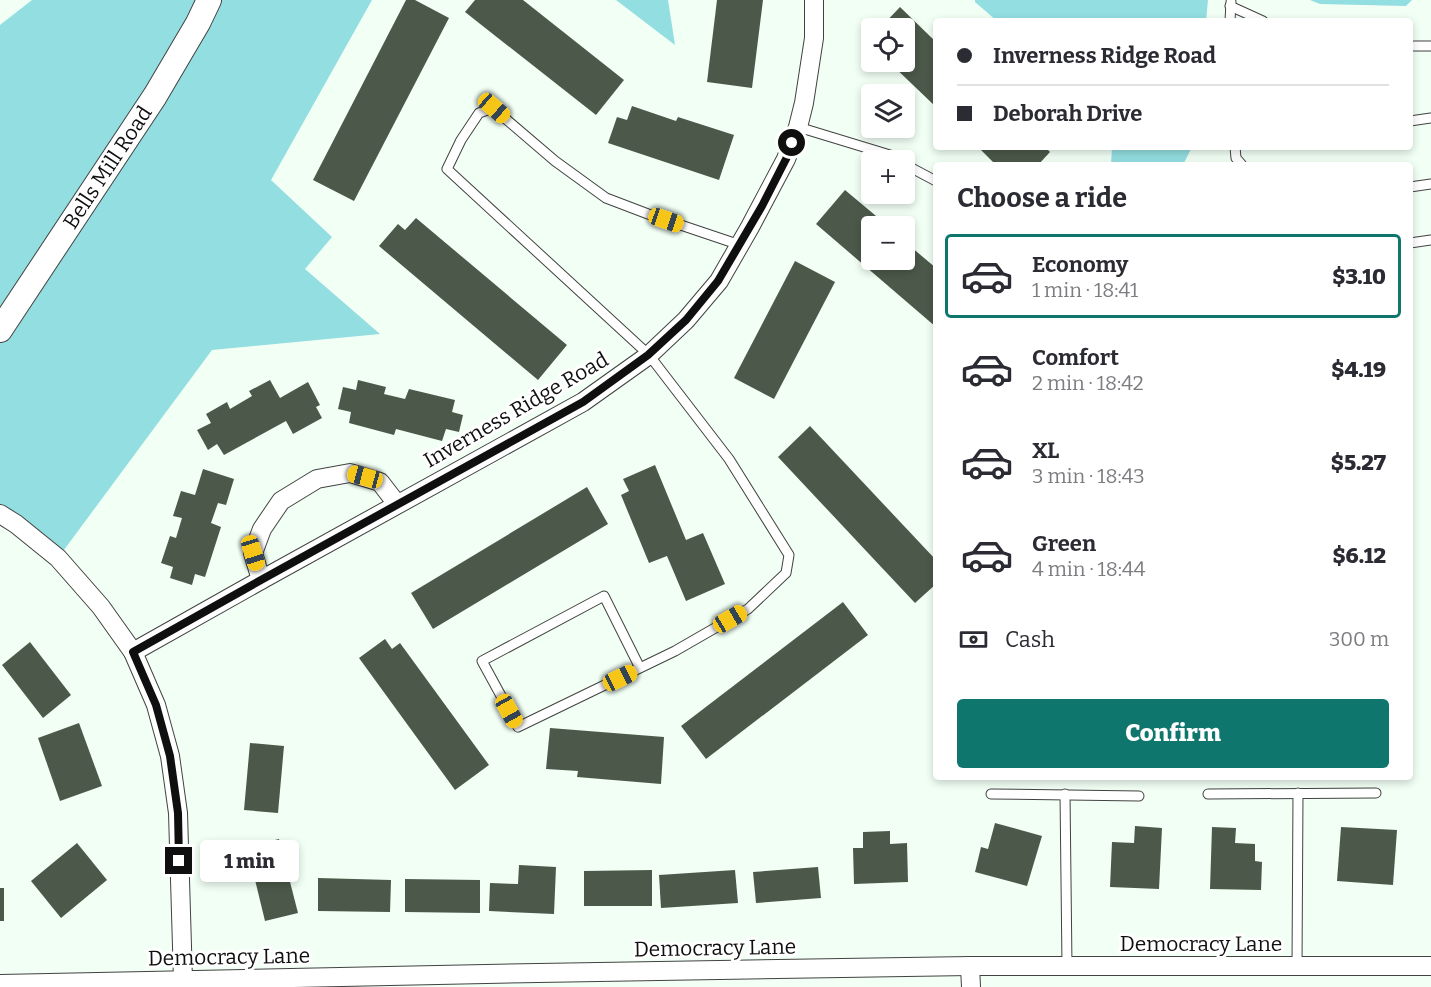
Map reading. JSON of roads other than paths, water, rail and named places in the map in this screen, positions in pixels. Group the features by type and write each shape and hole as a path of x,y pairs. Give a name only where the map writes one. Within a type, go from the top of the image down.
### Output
{"street":[{"name":"Bells Mill Road","path":"0,330 155,96 209,0"},
{"name":"Inverness Ridge Road","path":"133,652 583,402 648,355 686,320 718,281 786,159 804,103 814,38 814,0"},
{"path":"261,580 253,553 261,529 281,501 317,479 350,474 380,482 397,504"},
{"path":"0,514 58,558 101,607 133,652 156,705 170,756 178,813 183,980"},
{"path":"970,966 970,987"},
{"name":"Democracy Lane","path":"0,984 183,980 538,980 970,966 1431,966"}],"lane":[{"path":"1230,3 1258,18"},
{"path":"1413,46 1431,46"},
{"path":"640,668 604,596 482,661 518,727 640,668 675,651 748,609 786,573 789,555 729,459 648,355 447,169 478,113 494,108 555,161 606,198 740,245"},
{"path":"1413,121 1431,118"},
{"path":"798,127 874,150"},
{"path":"915,170 933,179"},
{"path":"1413,187 1431,184"},
{"path":"1413,243 1431,240"},
{"path":"1297,966 1298,793"},
{"path":"1208,794 1376,793"},
{"path":"991,794 1139,796"},
{"path":"1065,794 1067,966"}]}
